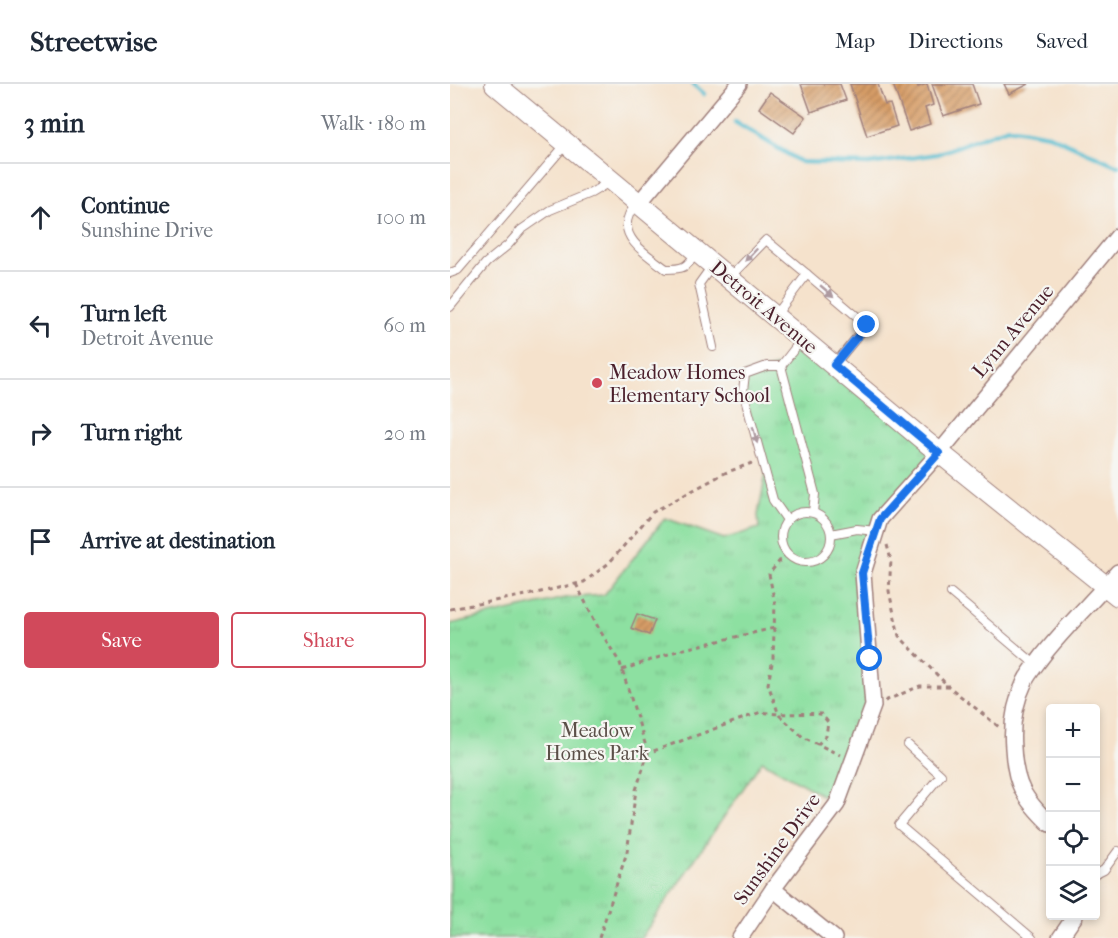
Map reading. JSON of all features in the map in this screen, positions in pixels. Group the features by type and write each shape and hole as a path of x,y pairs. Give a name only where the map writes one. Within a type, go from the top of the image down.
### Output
{"street":[{"name":"Detroit Avenue","path":"495,84 939,453 1114,585"},
{"path":"639,203 739,84"},
{"name":"Lynn Avenue","path":"939,453 1118,236"},
{"name":"Sunshine Drive","path":"740,938 772,889 837,804 873,706 862,573 878,525 939,453"},
{"path":"1046,820 1023,791 1015,773 1012,738 1014,713 1026,679 1036,665 1114,585"},
{"path":"772,889 834,938"},
{"path":"1060,938 1072,920"}],"lane":[{"path":"450,273 458,270 566,144"},
{"path":"450,307 486,263 521,230 550,210 591,193 612,180"},
{"path":"639,203 628,216 627,230 630,239 666,270 687,266 698,252"},
{"path":"729,278 766,240 867,325 834,365"},
{"path":"713,265 699,284 713,347"},
{"path":"775,316 807,274"},
{"path":"782,366 802,339"},
{"path":"782,366 766,366 745,374 743,391 773,500 787,519"},
{"path":"782,366 815,494 813,512"},
{"path":"799,512 813,512 825,520 831,534 829,548 819,559 798,561 786,553 780,540 780,532 787,519 799,512"},
{"path":"831,534 878,525"},
{"path":"951,593 1036,665"},
{"path":"908,745 941,775 899,825 1032,938"},
{"path":"1100,872 1104,870 1118,850"}],"path":[{"path":"450,609 584,582 609,563 653,512 725,473 762,459"},
{"path":"878,525 891,560 889,591 899,636 948,686 1012,738"},
{"path":"786,553 770,574 775,604 773,658 768,684 779,715 803,737 853,761"},
{"path":"576,584 599,629 620,663 648,753 636,790 627,852 599,938"},
{"path":"622,670 680,650 774,628"},
{"path":"873,706 920,686 948,686"},
{"path":"648,753 761,712 779,715 806,712 821,714 828,722 825,736 818,744"}],"green space":[{"name":"Meadow Homes Park","path":"802,339 939,453 880,519 863,573 873,706 837,804 762,761 641,938 450,938 450,624 565,598 604,595 665,518 724,539 759,528 758,515 766,473 743,391 745,374 781,365"}],"building":[{"path":"801,84 840,84 846,100 811,112"},
{"path":"850,84 878,84 885,105 890,104 897,126 867,136"},
{"path":"893,84 917,84 918,87 927,84 933,105 925,108 930,124 909,131"},
{"path":"932,84 972,84 979,104 943,116"},
{"path":"1004,84 1029,84 1009,94"},
{"path":"770,92 806,117 794,133 759,108"},
{"path":"637,614 655,620 649,635 631,628"}],"waterway":[{"path":"693,84 704,94"},
{"path":"735,122 801,162 869,164 937,154 1008,128 1049,135 1118,166"}],"place":[{"name":"Meadow Homes Elementary School","path":"597,383"}],"route":[{"path":"867,325 834,365 939,453 880,519 862,573 870,659"}]}
